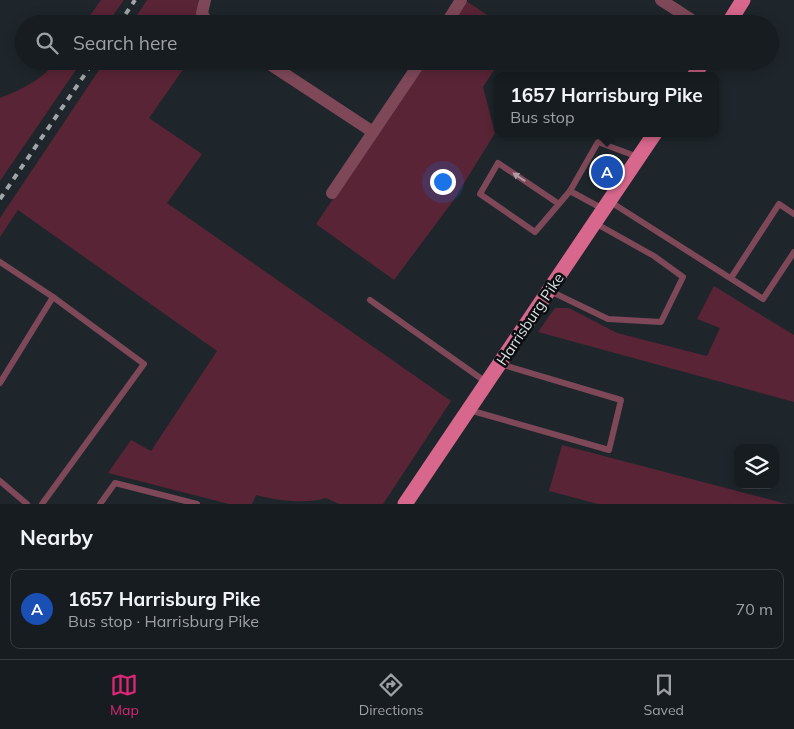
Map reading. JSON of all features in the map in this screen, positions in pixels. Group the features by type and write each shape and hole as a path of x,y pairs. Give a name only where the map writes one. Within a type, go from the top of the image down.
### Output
{"main road":[{"path":"734,15 743,0"},
{"name":"Harrisburg Pike","path":"406,504 652,137"}],"street":[{"path":"205,0 205,15"},
{"path":"451,15 460,0"},
{"path":"661,0 684,15"},
{"path":"279,70 373,132"},
{"path":"332,193 416,70"}],"lane":[{"path":"560,204 498,163 480,194 535,232 560,204 570,191 598,142 639,158"},
{"path":"570,191 607,205 763,299 794,252"},
{"path":"731,278 779,204 794,214"},
{"path":"549,290 608,319 661,322 683,277 654,256 594,223"},
{"path":"0,262 53,297 144,364 42,504"},
{"path":"0,382 53,297"},
{"path":"370,300 487,383"},
{"path":"469,410 608,450 620,400 500,364"},
{"path":"0,481 27,504"},
{"path":"100,504 115,484 197,504"}],"shaded area":[{"path":"101,0 124,0 113,15 90,15"},
{"path":"147,0 198,0 197,15 137,15"},
{"path":"466,1 487,15 457,15"},
{"path":"48,70 76,70 0,181 0,98 31,83"},
{"path":"99,70 183,70 149,118 202,154 167,203 451,401 383,504 339,504 326,498 310,501 292,501 256,495 252,504 229,504 108,473 131,440 151,451 217,351 18,210 0,237 0,218"},
{"path":"420,70 494,70 483,87 494,135 453,201 394,280 316,224"},
{"path":"714,286 794,335 794,402 538,332 555,308 569,308 617,333 707,356 720,328 697,319"},
{"path":"562,445 787,504 598,504 549,491"}],"railway":[{"path":"125,15 135,0"},
{"path":"0,199 88,70"}],"place":[{"name":"1657 Harrisburg Pike","path":"607,172"}]}
